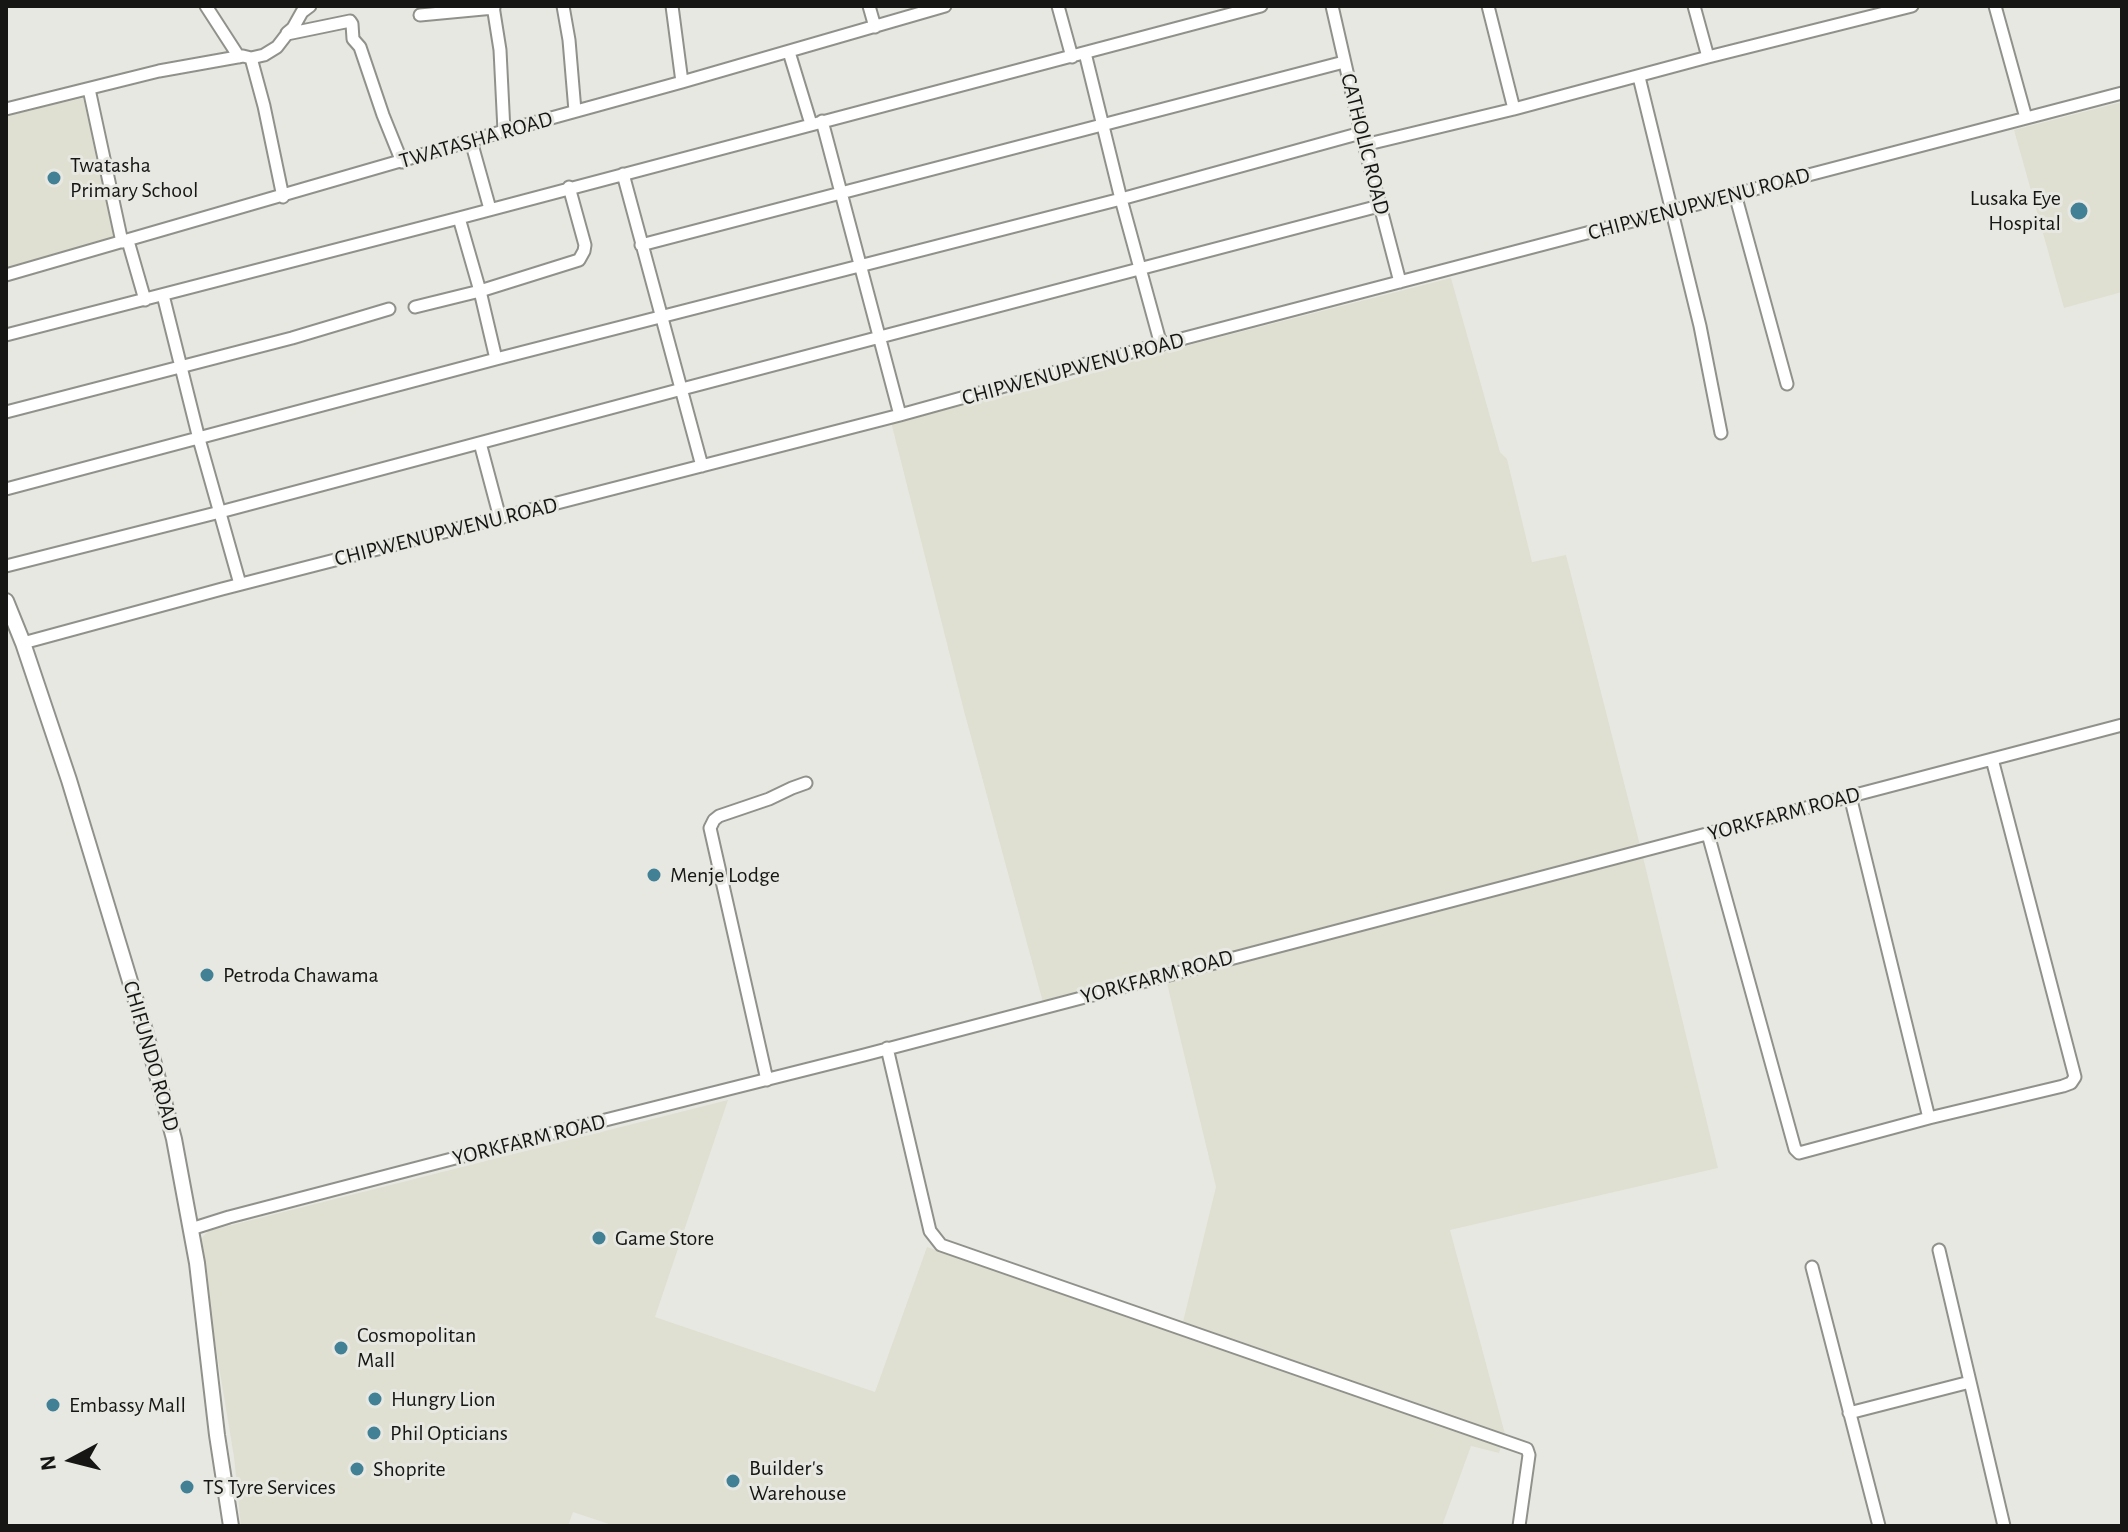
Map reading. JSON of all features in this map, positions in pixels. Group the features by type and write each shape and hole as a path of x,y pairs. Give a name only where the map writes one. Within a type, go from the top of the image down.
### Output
{"street":[{"path":"206,6 245,57 264,106 283,197"},
{"path":"6,109 133,76 271,52 310,6"},
{"path":"563,6 575,111"},
{"path":"672,6 682,82"},
{"path":"869,6 875,27"},
{"name":"TWATASHA ROAD","path":"6,275 945,6"},
{"path":"1058,6 1072,57"},
{"path":"6,335 1261,6"},
{"name":"CATHOLIC ROAD","path":"1332,6 1400,282"},
{"path":"1488,6 1514,109"},
{"path":"1694,6 1708,57"},
{"path":"1364,145 1912,6"},
{"path":"1995,6 2026,118"},
{"path":"420,15 494,7 500,50 504,131"},
{"path":"287,34 351,22 353,39 360,47 402,162"},
{"path":"789,52 842,194 900,415"},
{"path":"1085,53 1161,345"},
{"path":"641,245 1344,62"},
{"path":"1639,77 1700,326 1721,433"},
{"path":"89,89 125,242 145,300"},
{"name":"CHIPWENUPWENU ROAD","path":"23,643 2122,93"},
{"path":"6,489 496,359 1121,199 1361,133"},
{"path":"471,141 490,209"},
{"path":"623,174 702,466"},
{"path":"415,307 575,262 582,256 585,245 569,187"},
{"path":"1735,194 1787,384"},
{"path":"6,566 1379,206"},
{"path":"459,218 496,359"},
{"path":"163,295 240,584"},
{"path":"6,412 328,328 389,309"},
{"path":"480,443 500,518"},
{"name":"CHIFUNDO ROAD","path":"6,601 69,780 146,1034 174,1139 191,1229 231,1526"},
{"name":"YORKFARM ROAD","path":"191,1229 2122,725"},
{"path":"1708,834 1795,1149 1799,1153 2063,1086 2075,1077 1992,759"},
{"path":"767,1080 710,828 719,816 806,783"},
{"path":"1850,796 1929,1118"},
{"path":"887,1048 930,1231 941,1245 1527,1449 1529,1455 1519,1526"},
{"path":"1939,1250 2004,1526"},
{"path":"1812,1267 1879,1526"},
{"path":"1849,1413 1970,1382"}],"shaded area":[{"name":"Twatasha Primary School","path":"83,98 118,240 6,271 6,116"},
{"name":"Lusaka Eye Hospital","path":"2122,102 2122,292 2064,308 2014,130"},
{"path":"1451,278 1500,452 1507,459 1532,562 1566,555 1718,1168 1450,1230 1505,1434 1499,1453 1471,1446 1442,1526 615,1526 573,1512 568,1526 241,1526 234,1457 200,1252 201,1239 208,1231 728,1100 655,1317 875,1392 927,1247 1180,1334 1216,1187 1165,975 1044,1006 964,711 891,422 1045,387 1197,343"}],"place":[{"name":"Twatasha Primary School","path":"54,178"},
{"name":"Lusaka Eye Hospital","path":"2079,211"},
{"name":"Menje Lodge","path":"654,875"},
{"name":"Petroda Chawama","path":"207,975"},
{"name":"Game Store","path":"599,1238"},
{"name":"Cosmopolitan Mall","path":"341,1348"},
{"name":"Hungry Lion","path":"375,1399"},
{"name":"Embassy Mall","path":"53,1405"},
{"name":"Phil Opticians","path":"374,1433"},
{"name":"Shoprite","path":"357,1469"},
{"name":"Builder's Warehouse","path":"733,1481"},
{"name":"TS Tyre Services","path":"187,1487"}]}
